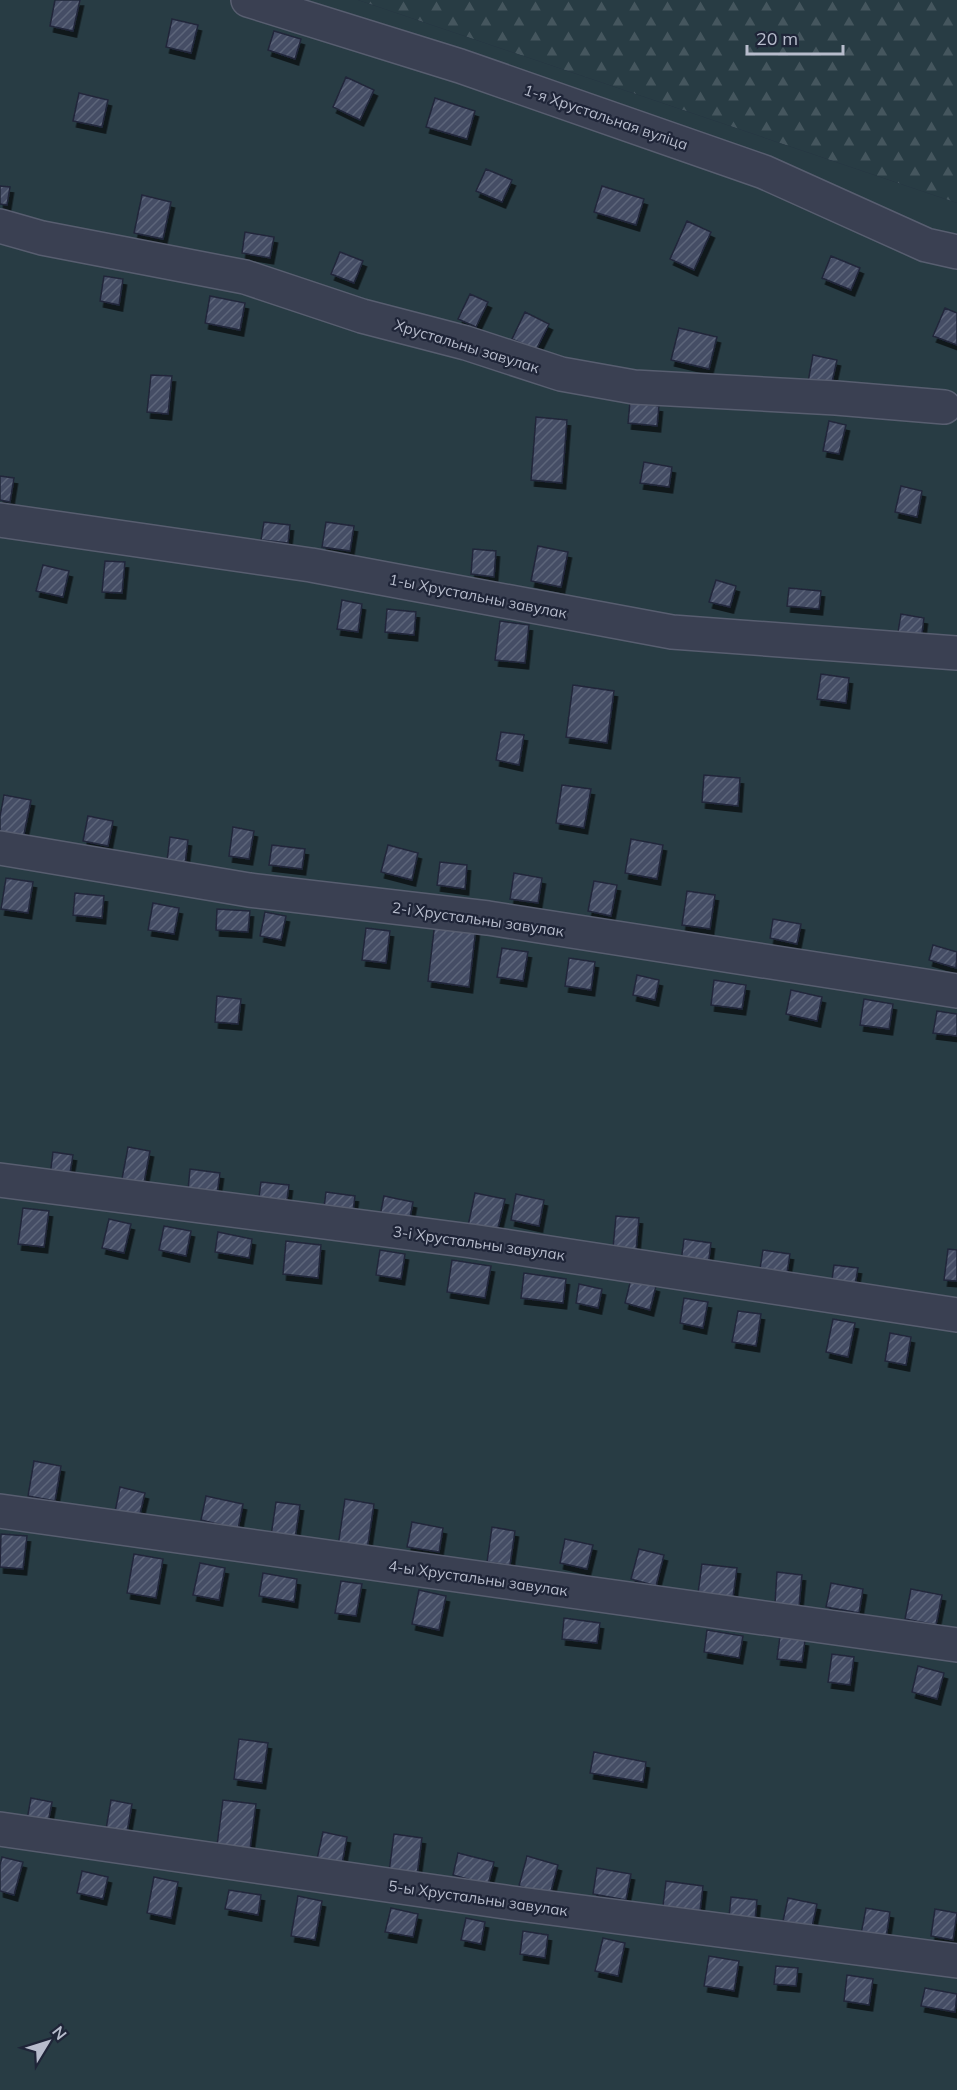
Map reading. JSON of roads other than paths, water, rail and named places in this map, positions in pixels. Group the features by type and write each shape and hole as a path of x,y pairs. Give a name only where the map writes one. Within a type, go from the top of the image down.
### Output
{"lane":[{"name":"1-я Хрустальная вуліца","path":"248,0 460,66 764,172 926,245 957,252"},
{"name":"Хрустальны завулак","path":"0,226 42,238 245,277 362,316 466,343 561,374 634,387 836,398 944,407"},
{"name":"1-ы Хрустальны завулак","path":"0,520 311,565 672,632 957,653"},
{"name":"2-і Хрустальны завулак","path":"0,848 249,890 488,918 957,991"},
{"name":"3-і Хрустальны завулак","path":"0,1180 471,1241 957,1315"},
{"name":"4-ы Хрустальны завулак","path":"0,1510 957,1645"},
{"name":"5-ы Хрустальны завулак","path":"0,1829 512,1903 957,1961"}]}
